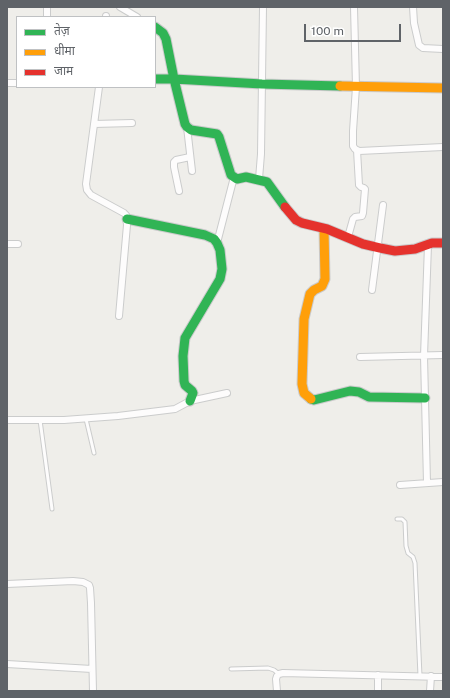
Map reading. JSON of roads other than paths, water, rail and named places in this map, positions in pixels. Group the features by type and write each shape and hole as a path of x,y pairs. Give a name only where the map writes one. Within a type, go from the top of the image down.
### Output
{"street":[{"path":"120,7 136,16"},
{"path":"259,179 261,154 263,7"},
{"path":"354,7 356,87 353,146 359,151 443,147"},
{"path":"413,7 414,23 419,45 423,48 443,49"},
{"path":"156,28 160,30 166,39 174,79 187,127 192,171"},
{"path":"156,79 356,87 443,88"},
{"path":"99,88 86,184 90,195 124,213 127,219 119,316"},
{"path":"94,124 132,123"},
{"path":"187,127 191,130 214,132 217,134 231,175 237,179 259,179 267,182 291,215 302,224 324,229 363,244 396,251 415,249 437,242 443,243"},
{"path":"348,237 353,219 355,217 362,216 363,213 365,190 359,185 357,150"},
{"path":"179,191 174,162 176,160 190,157"},
{"path":"217,243 234,177"},
{"path":"372,290 383,205"},
{"path":"127,219 205,235 214,239 220,250 222,269 220,279 190,328 184,345 184,381 193,393 190,401"},
{"path":"324,229 325,279 322,286 310,294 304,319 302,384 304,393 310,399 314,400 350,391 359,392 369,397 425,398"},
{"path":"7,244 18,244"},
{"path":"427,483 424,356 428,244"},
{"path":"360,357 443,355"},
{"path":"7,420 86,419 118,416 175,409 190,401 227,393"},
{"path":"400,485 443,482"},
{"path":"7,584 73,581 83,582 89,585 91,603 93,691"},
{"path":"7,664 92,670"},
{"path":"277,691 276,679 279,674 293,672 443,677"},
{"path":"378,675 378,691"},
{"path":"430,691 431,676"}],"lane":[{"path":"86,419 94,453"},
{"path":"40,420 52,509"},
{"path":"397,519 402,519 405,522 406,546 408,553 414,560 420,676"},
{"path":"231,669 268,668 279,674"}]}
